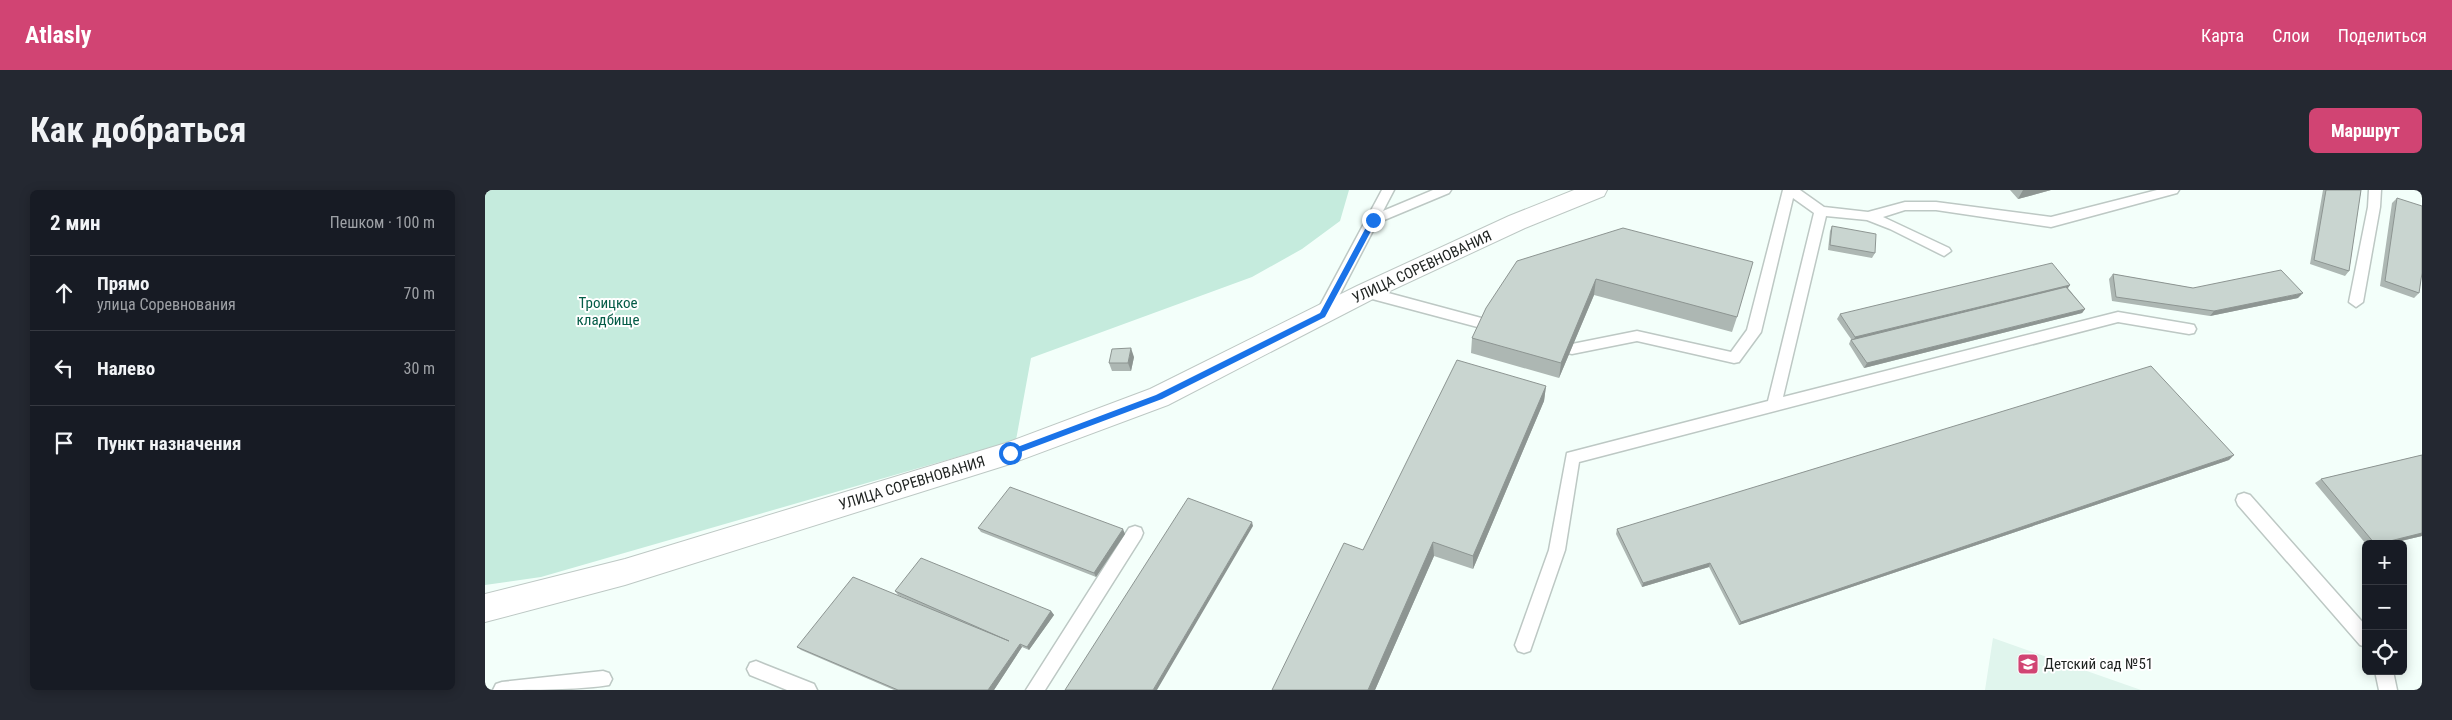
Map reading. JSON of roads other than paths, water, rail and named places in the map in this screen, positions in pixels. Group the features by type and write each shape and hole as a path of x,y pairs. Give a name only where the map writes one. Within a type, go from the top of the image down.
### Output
{"street":[{"name":"УЛИЦА СОРЕВНОВАНИЯ","path":"485,608 625,572 1010,453 1159,397 1366,292 1586,191"}],"lane":[{"path":"1322,315 1388,190"},
{"path":"1373,220 1445,190"},
{"path":"1572,348 1637,336 1734,358 1754,332 1790,190 1821,211 1868,216 1895,226 1944,251"},
{"path":"1868,216 1905,206 1936,206 2051,222 2173,190"},
{"path":"2356,302 2374,207 2375,190"},
{"path":"1774,405 1821,211"},
{"path":"1366,292 1485,324"},
{"path":"1524,645 1557,550 1572,457 2118,317 2189,329"},
{"path":"2244,500 2362,634"},
{"path":"1035,690 1135,533"},
{"path":"756,669 808,690"},
{"path":"2386,675 2388,690"},
{"path":"502,690 603,679"}],"place":[{"name":"Детский сад №51","path":"2028,664"}],"park label":[{"name":"Троицкое кладбище","path":"608,312"}]}
